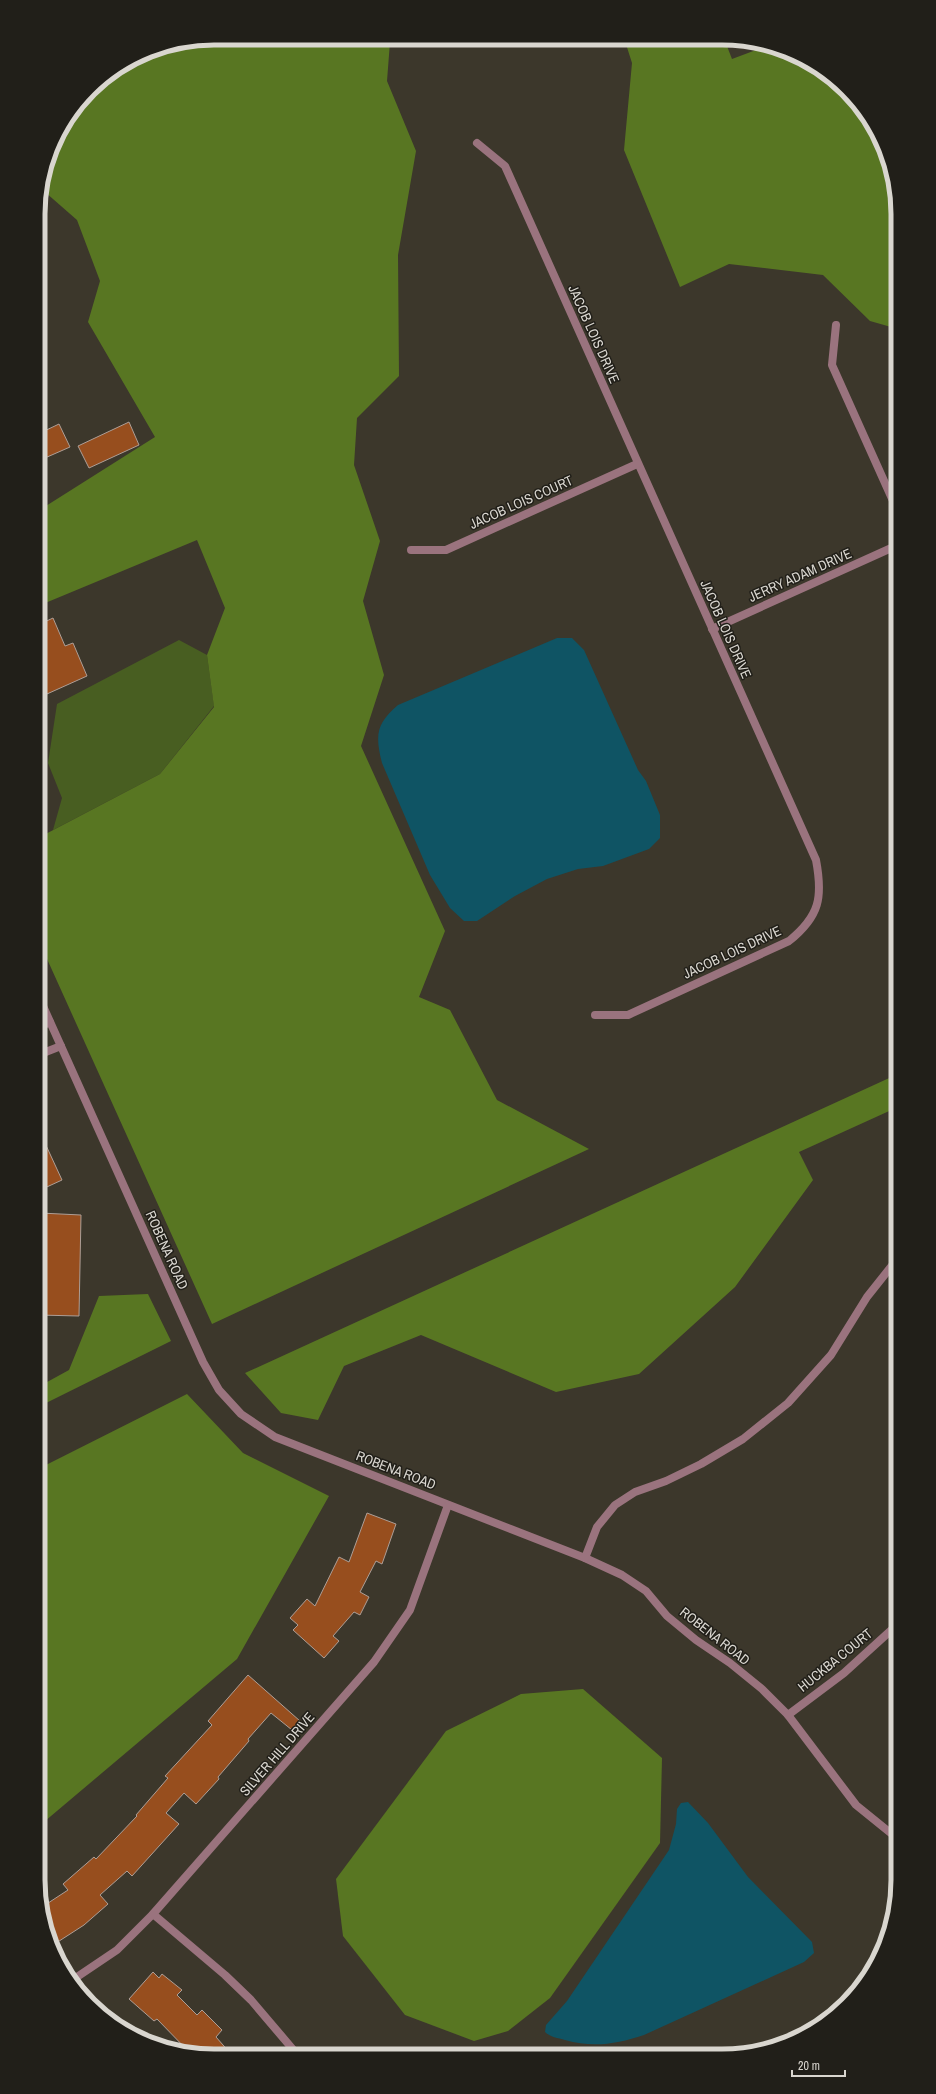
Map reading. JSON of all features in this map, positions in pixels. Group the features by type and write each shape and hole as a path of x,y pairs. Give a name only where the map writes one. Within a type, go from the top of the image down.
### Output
{"street":[{"name":"JACOB LOIS DRIVE","path":"477,143 505,166 637,464 816,860 821,884 816,908 805,928 789,941 628,1015 595,1015"},
{"path":"836,325 832,365 891,496"},
{"name":"JACOB LOIS COURT","path":"411,550 446,550 637,464"},
{"name":"JERRY ADAM DRIVE","path":"712,629 891,548"},
{"name":"ROBENA ROAD","path":"45,1011 199,1355 219,1390 241,1414 275,1437 584,1558 622,1575 646,1591 673,1621 762,1689 788,1715 856,1805 891,1833"},
{"path":"45,1024 50,1022"},
{"path":"45,1052 61,1046"},
{"path":"584,1558 597,1527 615,1505 635,1492 666,1481 701,1464 742,1439 788,1403 831,1355 867,1297 891,1267"},
{"name":"SILVER HILL DRIVE","path":"76,1977 117,1950 153,1914 374,1662 410,1610 448,1504"},
{"name":"HUCKBA COURT","path":"788,1715 844,1673 891,1630"},
{"path":"153,1914 225,1975 251,2000 293,2049"}],"green space":[{"path":"203,45 390,45 387,81 416,151 398,255 399,376 357,418 354,465 380,541 363,601 384,675 361,746 445,931 419,997 450,1010 497,1100 589,1149 212,1324 45,954 45,834 160,774 214,707 207,655 225,608 197,540 45,603 45,507 155,437 88,322 100,281 77,220 46,193 58,149 62,139 87,103 111,80 139,62 181,48"},
{"path":"626,45 727,45 732,59 759,49 797,62 825,80 849,103 874,139 888,181 891,203 891,327 870,321 823,275 729,264 680,287 624,150 632,63"},
{"path":"179,640 207,655 214,706 160,774 53,830 62,798 48,763 57,704"},
{"path":"891,1077 891,1110 799,1152 813,1180 735,1287 639,1374 556,1392 421,1335 344,1366 318,1420 281,1413 245,1373"},
{"path":"148,1294 171,1341 45,1404 45,1383 69,1370 99,1296"},
{"path":"187,1394 243,1453 329,1496 237,1659 45,1821 45,1465"},
{"path":"583,1689 662,1758 660,1843 550,1998 508,2031 474,2041 405,2015 343,1936 336,1879 446,1731 521,1694"}],"water":[{"path":"557,638 572,638 584,650 638,770 646,781 660,815 660,838 649,849 603,866 578,869 547,879 515,896 477,921 464,921 450,908 430,875 382,763 378,745 381,724 398,705"},
{"path":"688,1802 708,1823 748,1877 812,1942 814,1953 804,1962 644,2035 615,2043 585,2044 549,2035 545,2032 546,2025 567,2001 669,1850 676,1824 677,1809 681,1803"}],"building":[{"path":"129,422 139,445 89,468 78,446"},
{"path":"59,424 70,447 45,458 45,431"},
{"path":"53,618 65,646 73,643 87,676 45,695 45,622"},
{"path":"45,1143 62,1180 45,1188"},
{"path":"45,1213 81,1215 79,1316 45,1315"},
{"path":"367,1513 396,1524 382,1564 376,1561 360,1592 369,1597 360,1615 354,1612 333,1636 339,1641 324,1658 293,1630 298,1625 290,1618 307,1599 315,1606 339,1557 349,1562"},
{"path":"248,1675 300,1721 292,1730 271,1713 218,1777 219,1779 196,1804 184,1793 166,1813 179,1824 132,1876 127,1871 100,1895 108,1904 84,1925 57,1942 46,1904 68,1890 63,1884 94,1857 96,1859 137,1816 136,1815 168,1778 165,1776 212,1725 208,1721"},
{"path":"153,1972 159,1978 162,1974 182,1990 177,1995 197,2015 202,2010 222,2030 216,2037 226,2049 203,2049 184,2046 157,2019 154,2021 129,1999"}]}
